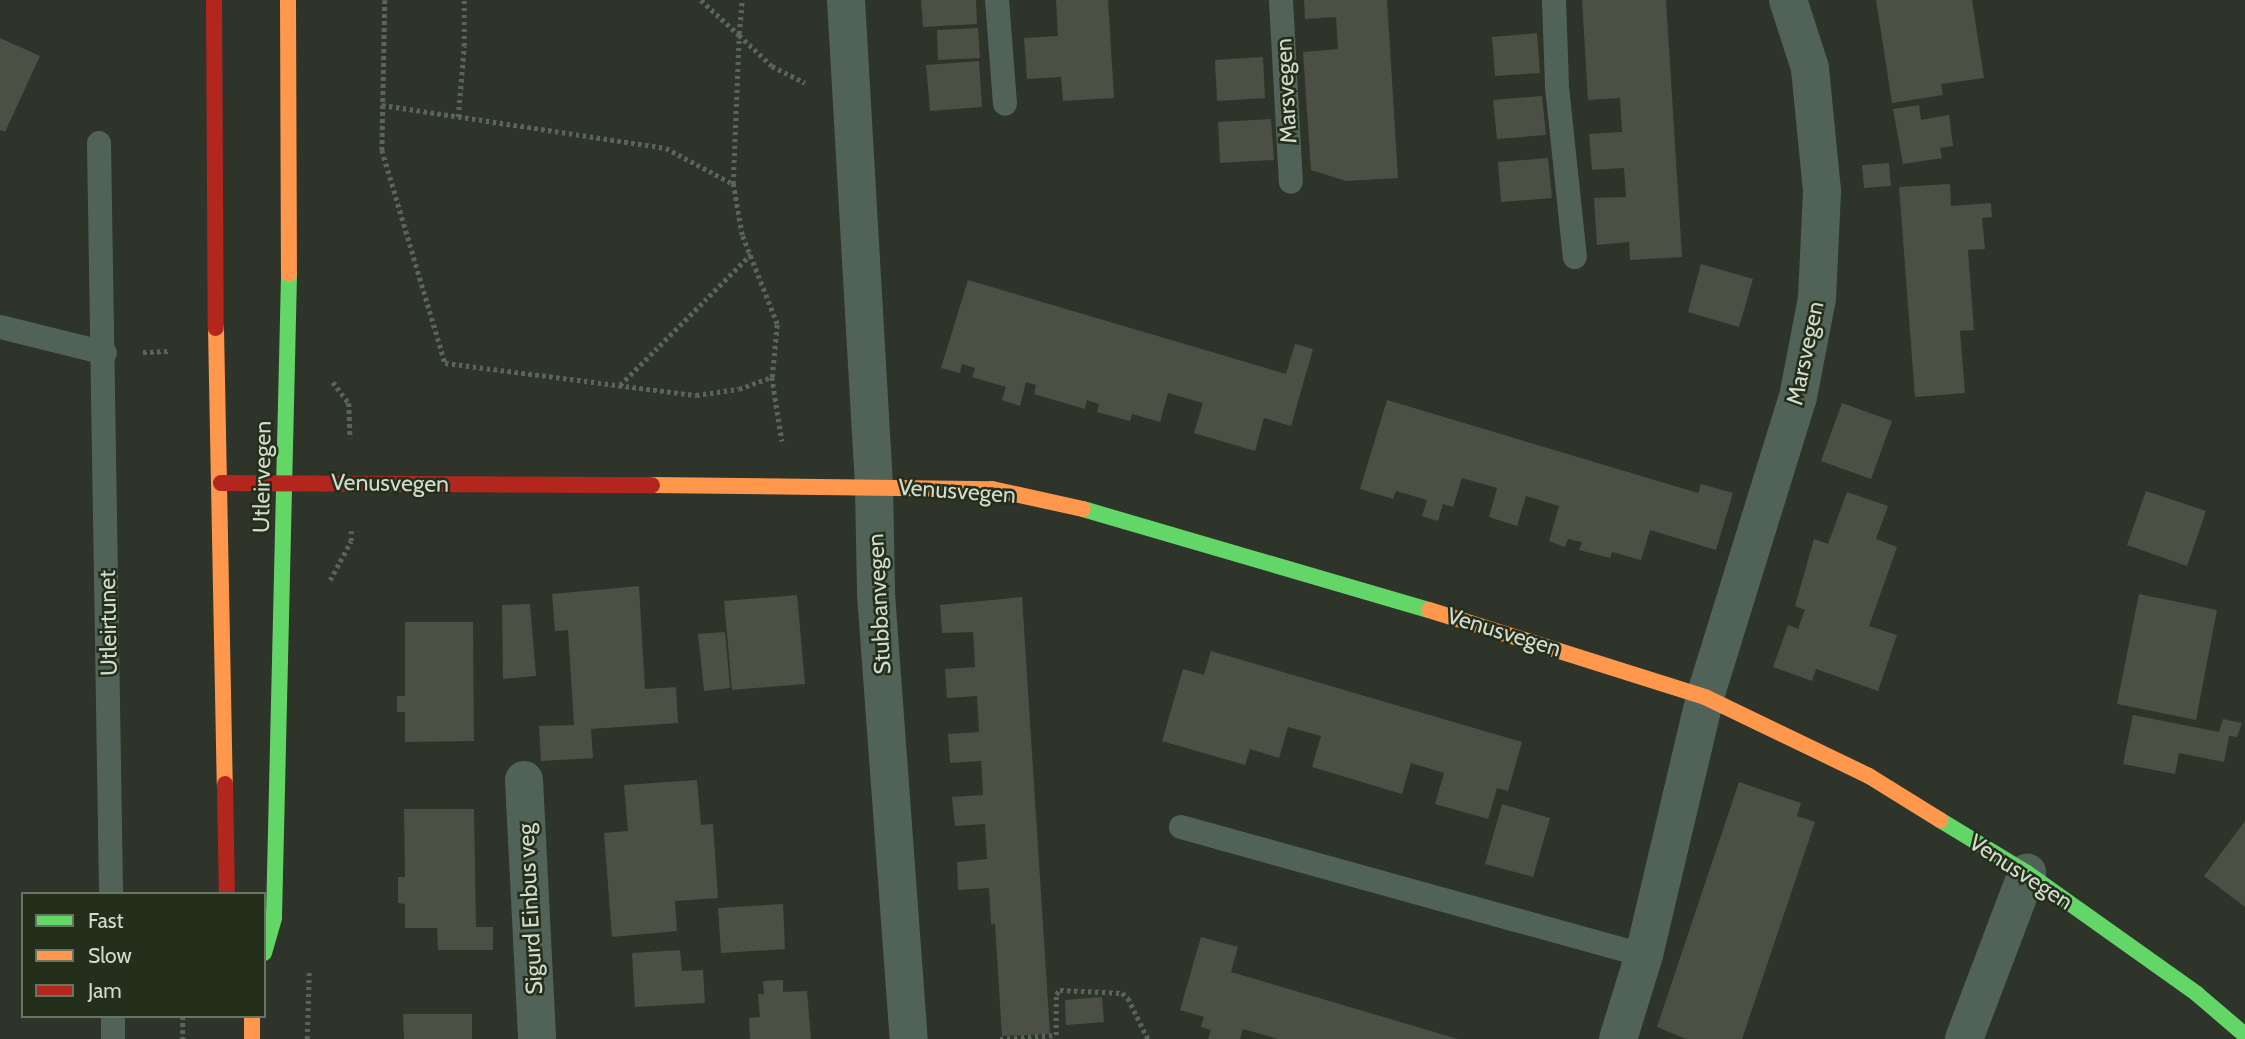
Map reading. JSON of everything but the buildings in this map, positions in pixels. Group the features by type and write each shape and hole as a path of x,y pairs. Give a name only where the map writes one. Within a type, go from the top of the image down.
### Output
{"street":[{"name":"Utleirvegen","path":"214,0 216,348 221,483 227,892"},
{"name":"Utleirvegen","path":"266,946 274,917 290,212 288,0"},
{"name":"Stubbanvegen","path":"846,0 874,486 876,594 909,1039"},
{"name":"Marsvegen","path":"1706,696 1798,397 1818,298 1822,191 1811,82 1788,0"},
{"name":"Venusvegen","path":"221,483 284,481 992,488 1051,500 1332,580 1706,696 1868,776 2027,873 2197,994 2245,1035"},
{"path":"1618,1039 1644,955 1706,696"},
{"name":"Sigurd Einbus veg","path":"524,779 537,1039"},
{"path":"1964,1039 2027,873"},
{"path":"252,1018 252,1039"}],"lane":[{"path":"997,0 1006,104"},
{"name":"Marsvegen","path":"1281,0 1291,182"},
{"path":"1554,0 1558,87 1575,257"},
{"name":"Utleirtunet","path":"99,144 111,892"},
{"path":"0,327 104,353"},
{"path":"1181,827 1644,955"},
{"path":"113,1018 113,1039"}],"path":[{"path":"385,0 382,150 445,363 696,395 739,389 772,377"},
{"path":"457,117 464,46 464,0"},
{"path":"701,0 772,66 802,82 853,98"},
{"path":"742,0 733,184 742,235 777,324 772,377 783,448"},
{"path":"382,105 666,148 733,184"},
{"path":"620,385 751,254"},
{"path":"1000,1039 1056,1035 1056,994 1060,990 1122,993 1128,998 1148,1039"},
{"path":"183,1018 183,1039"}],"traffic: fast":[{"path":"266,946 274,917 289,274"},
{"path":"1083,509 1429,610"},
{"path":"1940,820 2027,873 2197,994 2245,1035"}],"traffic: slow":[{"path":"288,0 289,274"},
{"path":"216,328 225,784"},
{"path":"652,485 992,489 1083,509"},
{"path":"1429,610 1705,697 1869,776 1940,820"},
{"path":"252,1018 252,1039"}],"traffic: jam":[{"path":"214,0 216,328"},
{"path":"221,483 652,485"},
{"path":"225,784 227,892"}]}
